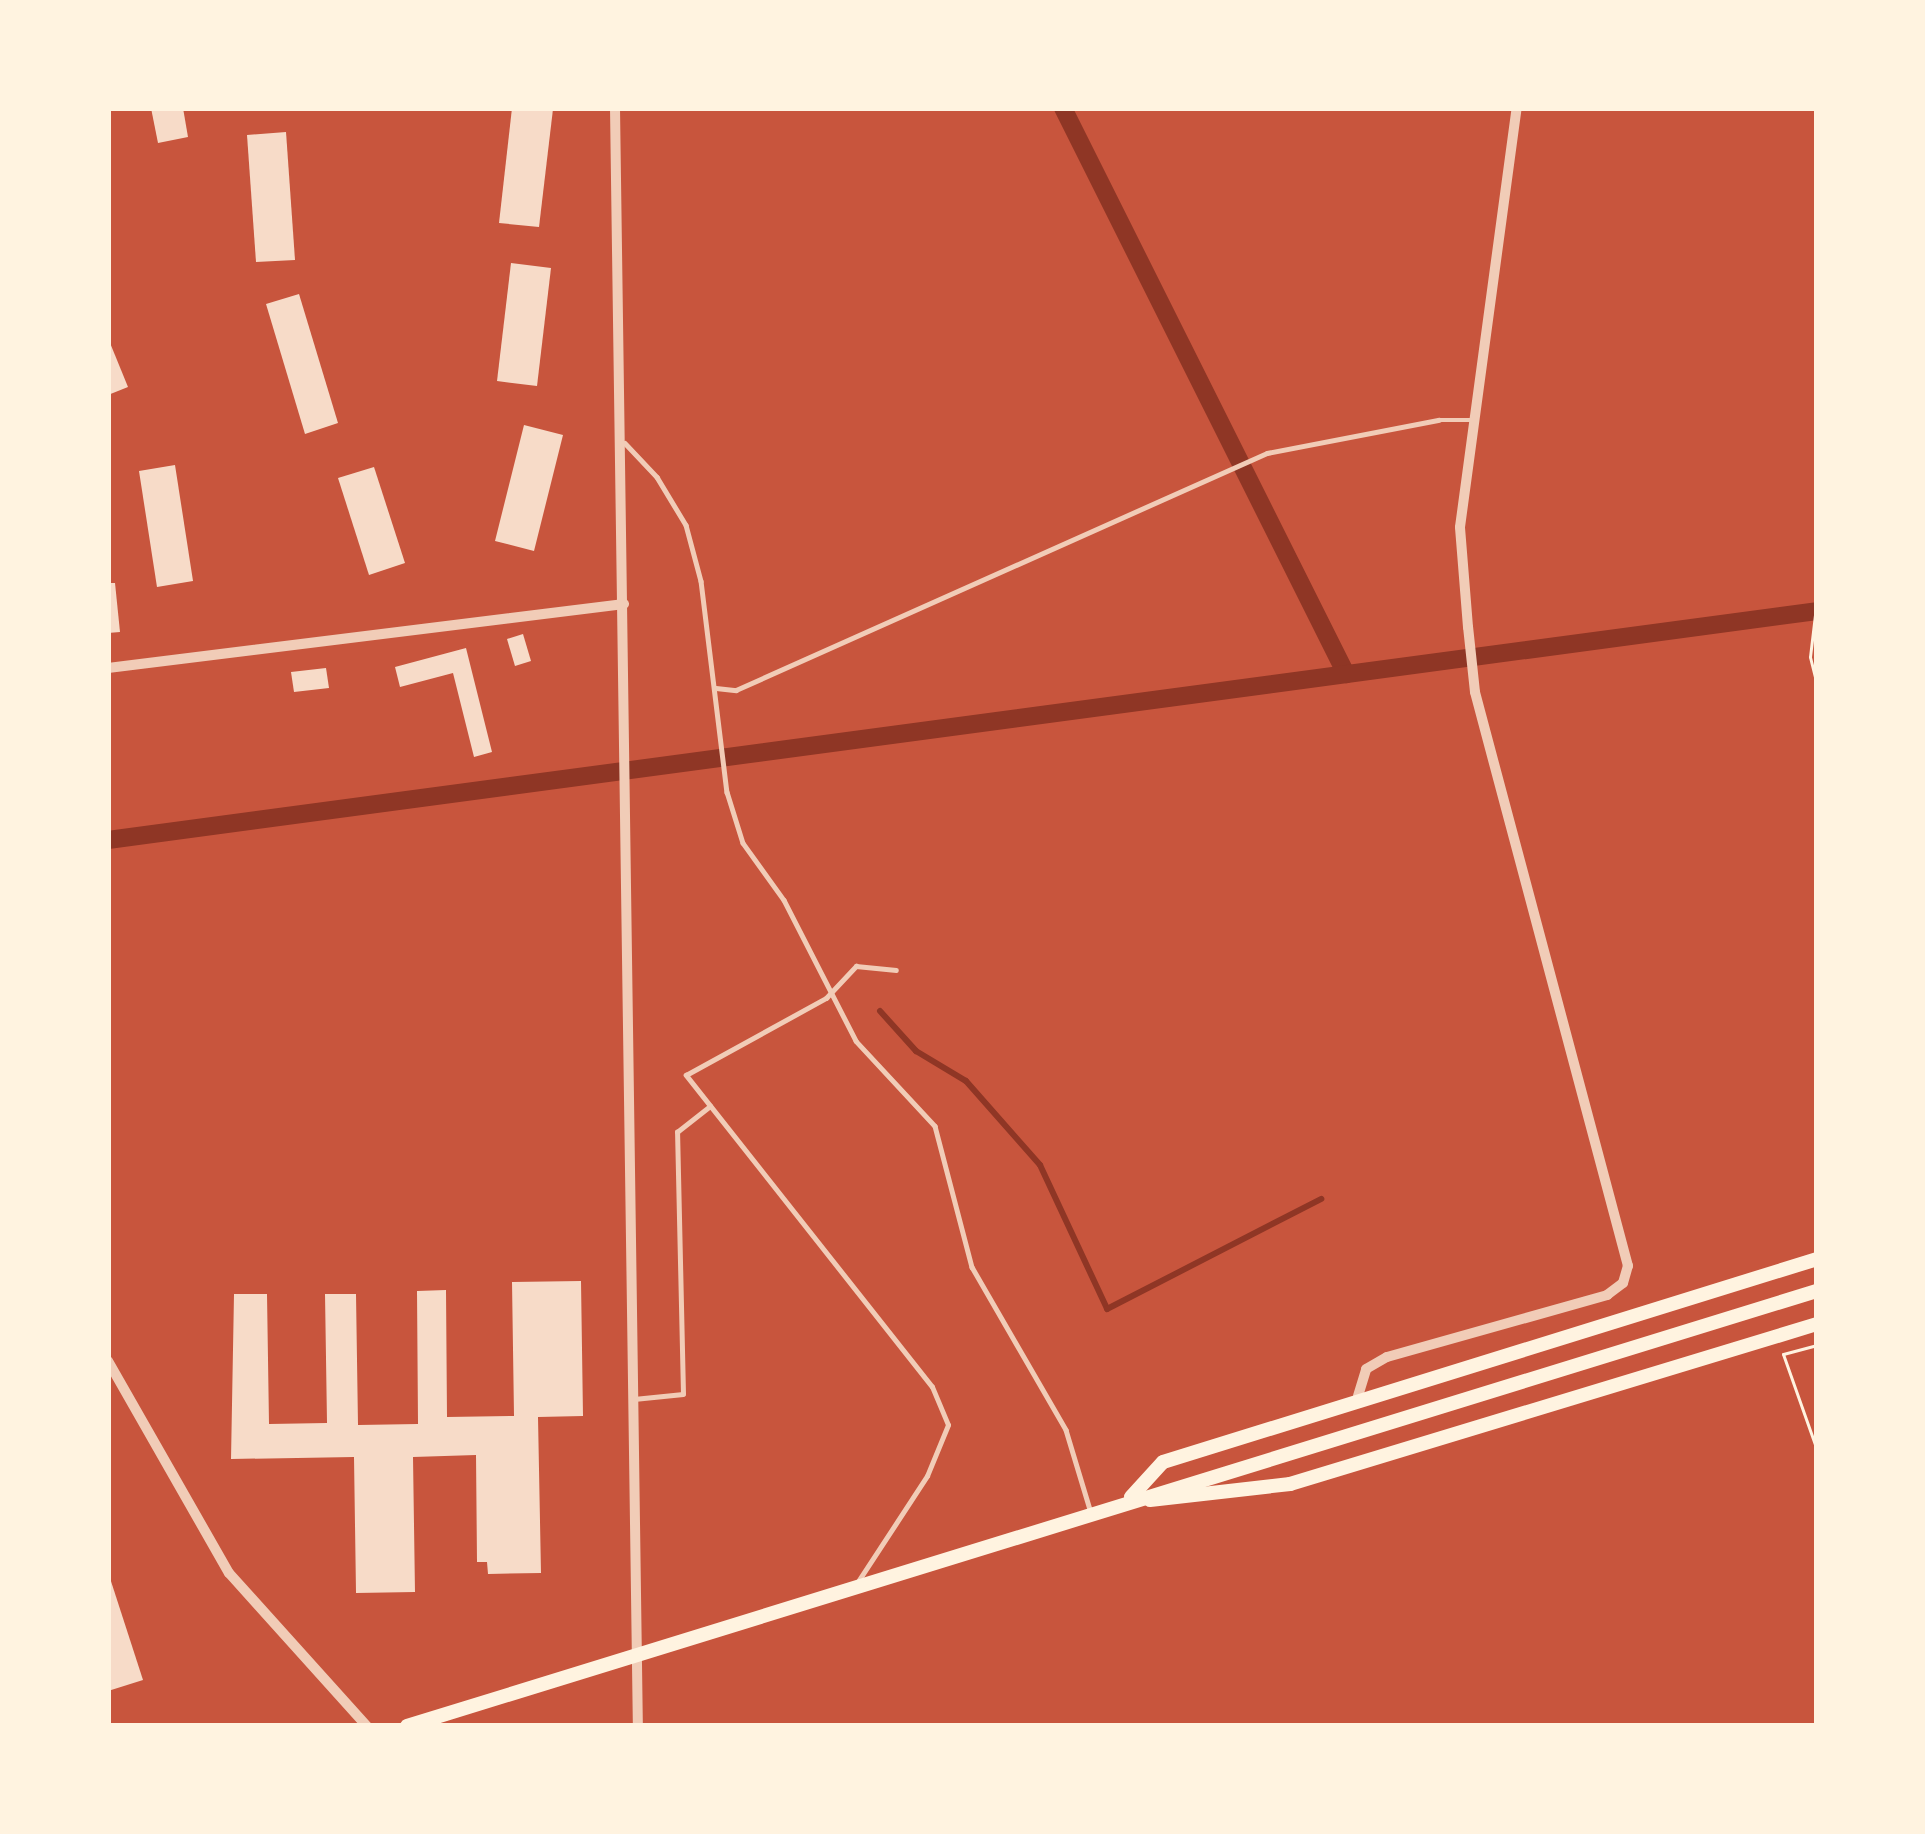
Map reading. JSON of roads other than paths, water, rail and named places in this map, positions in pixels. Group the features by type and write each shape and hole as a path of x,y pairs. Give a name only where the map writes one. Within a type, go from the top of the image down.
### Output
{"main road":[{"path":"1127,1501 1163,1462 1358,1396 1817,1259"},
{"path":"407,1726 1542,1371 1817,1291"},
{"path":"1127,1501 1290,1484 1817,1324"}],"street":[{"path":"615,108 638,1726"},
{"path":"1358,1396 1366,1369 1388,1357 1606,1295 1623,1283 1628,1266 1475,692 1468,627 1460,527 1517,108"},
{"path":"108,668 624,604"},
{"path":"108,1361 229,1573 367,1726"}],"lane":[{"path":"716,688 736,691 1221,478 1267,453 1439,420 1476,421"},
{"path":"621,439 657,477 686,525 716,688 728,792 742,842 834,990 856,1041 934,1126 972,1267 1066,1430 1091,1513"},
{"path":"855,1587 909,1508 948,1425 932,1387 686,1075 834,990 856,966 896,970"},
{"path":"634,1399 683,1394 677,1132 710,1106"}],"waterway":[{"path":"1063,108 1346,674"},
{"path":"108,840 1817,611"},
{"path":"880,1011 916,1051 966,1081 1040,1165 1107,1309 1321,1199"}]}
